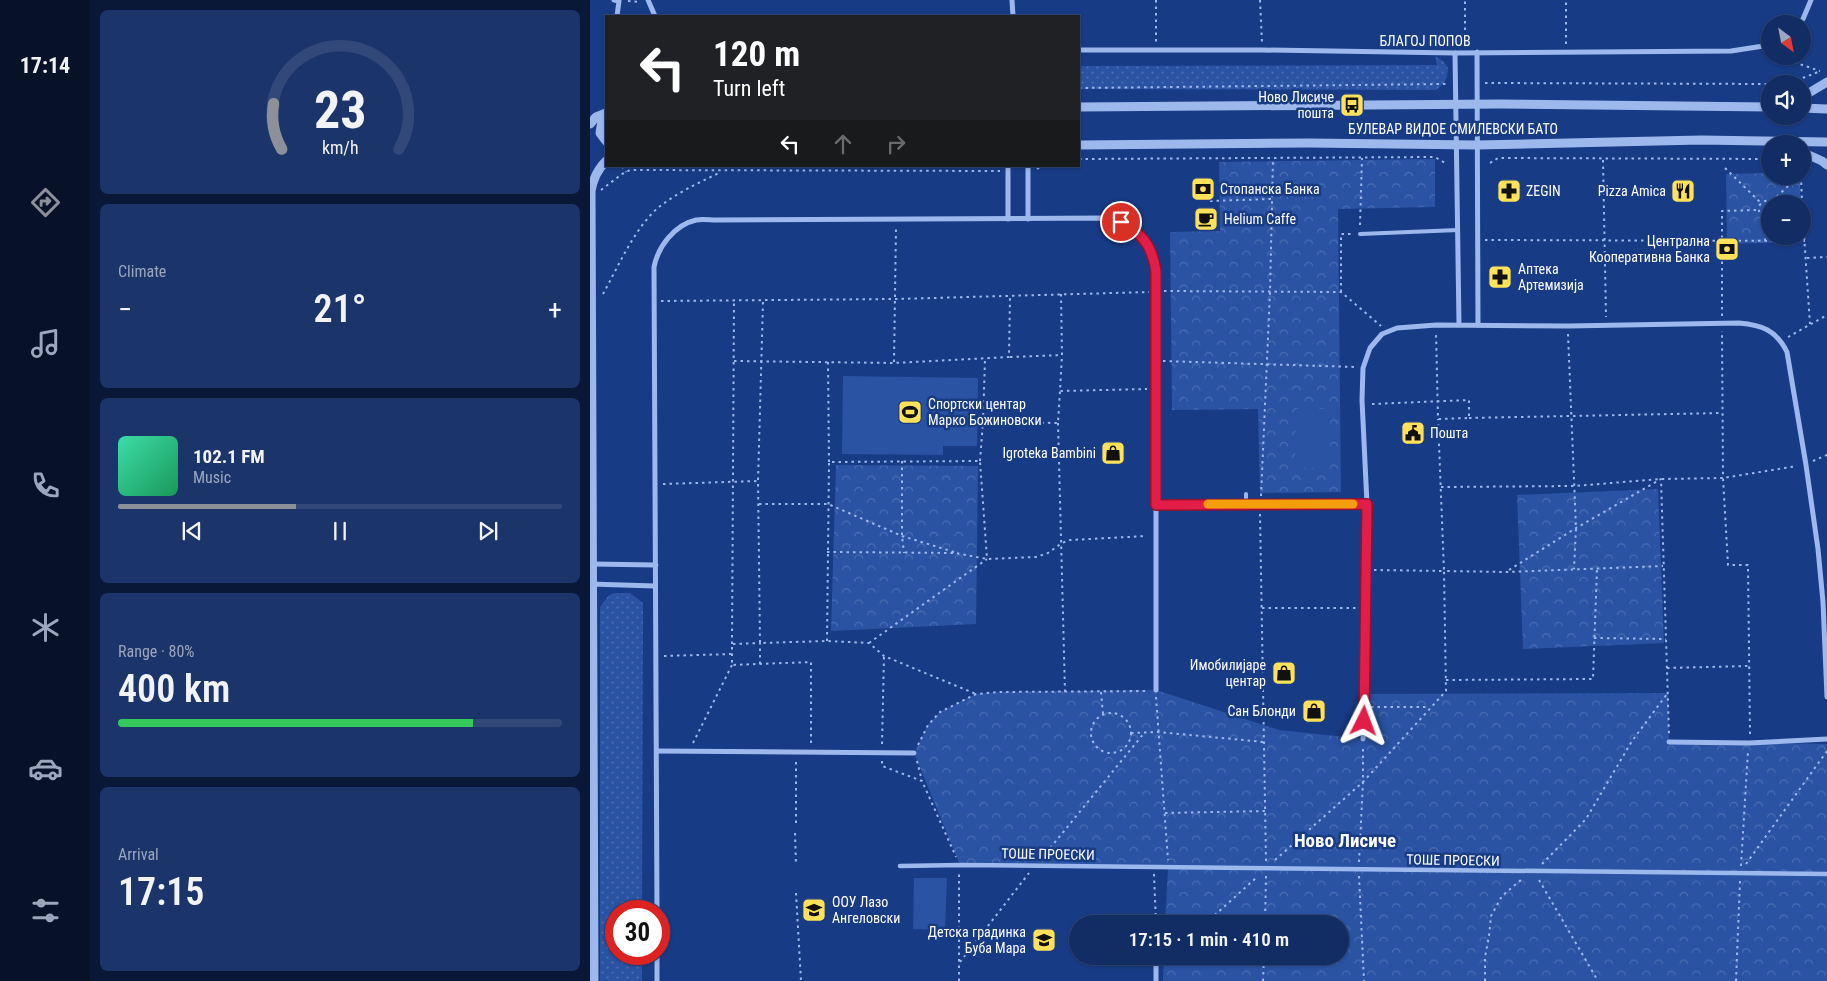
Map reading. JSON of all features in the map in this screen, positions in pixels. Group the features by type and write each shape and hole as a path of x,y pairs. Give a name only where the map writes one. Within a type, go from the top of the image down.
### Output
{"street":[{"path":"617,0 618,15"},
{"path":"1012,0 1013,15"},
{"path":"1805,15 1811,0"},
{"path":"648,1 655,15"},
{"name":"БЛАГОЈ ПОПОВ","path":"1080,50 1455,53 1731,51 1761,46"},
{"path":"1478,52 1478,326"},
{"path":"1455,53 1459,325"},
{"path":"1811,92 1827,82"},
{"name":"БУЛЕВАР ВИДОЕ СМИЛЕВСКИ БАТО","path":"1080,107 1456,104 1761,107"},
{"path":"1811,108 1827,109"},
{"path":"590,124 596,117 605,114"},
{"path":"605,116 600,133 605,140"},
{"name":"БУЛЕВАР ВИДОЕ СМИЛЕВСКИ БАТО","path":"1080,145 1309,143 1477,145 1701,140 1761,142"},
{"name":"БУЛЕВАР ВИДОЕ СМИЛЕВСКИ БАТО","path":"1811,142 1827,142"},
{"path":"1811,156 1822,160 1827,165"},
{"path":"594,981 591,191 593,180 605,162"},
{"path":"1008,167 1008,219"},
{"path":"1028,167 1028,219"},
{"path":"657,900 654,267 665,241 678,229 696,220 1106,218 1121,222 1142,235 1149,246 1154,260 1155,292 1155,389 1157,419 1156,690"},
{"path":"1363,739 1367,504 1363,404 1364,368 1370,348 1382,334 1397,328 1436,325 1756,324 1773,333 1781,341 1787,354 1806,465 1823,602 1827,697"},
{"path":"1156,505 1367,504"},
{"path":"591,564 656,565"},
{"path":"591,584 655,586"},
{"path":"1669,742 1749,742 1827,739"},
{"path":"657,752 914,753"},
{"name":"ТОШЕ ПРОЕСКИ","path":"900,866 960,864 1827,874"},
{"path":"657,965 657,981"},
{"path":"1156,965 1156,981"}],"lane":[{"path":"1360,234 1458,230"},
{"path":"1246,494 1246,504"}],"path":[{"path":"617,0 648,1"},
{"path":"1156,0 1156,50"},
{"path":"1260,0 1262,50"},
{"path":"1455,53 1454,36 1465,36 1465,0"},
{"path":"1566,0 1566,51"},
{"path":"1484,83 1774,84 1802,79 1820,70 1804,65"},
{"path":"1080,88 1449,84"},
{"path":"1080,159 1435,157 1447,164"},
{"path":"1341,292 1342,234 1360,234 1362,158"},
{"path":"1490,163 1498,158 1603,160 1761,159"},
{"path":"1265,915 1260,504 1270,292 1272,159"},
{"path":"1603,160 1606,325"},
{"path":"623,167 626,172"},
{"path":"1725,168 1761,203 1758,210"},
{"path":"599,191 626,172 1002,171"},
{"path":"600,289 600,299 636,235 658,208 721,172"},
{"path":"1780,195 1790,185"},
{"path":"1210,201 1272,199"},
{"path":"1758,210 1761,215"},
{"path":"1736,981 1740,872 1749,742 1748,565 1728,565 1722,413 1722,211 1758,210"},
{"path":"894,363 896,219"},
{"path":"1478,240 1761,242"},
{"path":"1805,245 1810,324"},
{"path":"1806,258 1827,258"},
{"path":"654,301 896,299 1155,292 1341,292 1388,332"},
{"path":"1061,294 1062,355 1058,423 1065,692"},
{"path":"1009,357 1010,296"},
{"path":"689,752 732,665 734,300"},
{"path":"760,664 758,481 763,301"},
{"path":"1781,341 1827,315"},
{"path":"1215,915 1363,782 1429,707 1446,691 1436,325"},
{"path":"1568,326 1576,528 1574,569"},
{"path":"734,361 894,363 1062,355"},
{"path":"986,358 984,422 980,460 987,559"},
{"path":"1156,361 1266,363 1364,368"},
{"path":"827,641 828,362"},
{"path":"1060,392 1155,389"},
{"path":"1363,404 1469,400 1469,418"},
{"path":"1438,419 1722,413"},
{"path":"984,422 1058,423"},
{"path":"1441,487 1574,486 1661,479 1724,478 1806,465 1827,455"},
{"path":"829,462 980,460"},
{"path":"902,461 902,536 904,553"},
{"path":"1507,572 1576,528 1661,479"},
{"path":"1661,479 1662,566 1669,742"},
{"path":"655,484 758,481"},
{"path":"758,504 828,504 902,536 956,553 987,559 1042,556 1062,542 1079,538 1156,536"},
{"path":"827,552 956,553"},
{"path":"732,644 827,641 870,643 987,559"},
{"path":"1366,570 1507,572 1662,566"},
{"path":"1446,680 1593,679 1597,568"},
{"path":"1262,608 1366,608"},
{"path":"1594,638 1666,639"},
{"path":"870,643 884,656 976,694"},
{"path":"656,656 732,654"},
{"path":"884,656 882,766 922,781"},
{"path":"732,665 811,662 811,752"},
{"path":"1667,668 1749,666"},
{"path":"959,981 960,864 922,781 914,753 928,725 940,712 976,694 1156,690 1168,867"},
{"path":"1101,692 1103,714"},
{"path":"1485,981 1484,957 1491,916 1502,896 1534,872 1586,820 1632,741 1668,693"},
{"path":"1365,708 1429,707"},
{"path":"1110,713 1121,716 1126,720 1131,732 1130,739 1123,749 1111,753 1099,749 1092,739 1090,732 1097,718 1103,714 1110,713"},
{"path":"1131,732 1158,732 1264,742"},
{"path":"959,963 1035,866 1145,732"},
{"path":"1740,872 1827,751"},
{"path":"796,752 796,823"},
{"path":"1164,813 1265,811"},
{"path":"795,833 796,864"},
{"path":"1154,867 1156,915"},
{"path":"1534,872 1598,981"},
{"path":"796,893 800,981"},
{"path":"1263,981 1264,965"}],"green space":[{"path":"1435,56 1443,61 1448,68 1445,81 1436,90 1080,89 1080,66 1437,65"},
{"path":"1435,159 1435,207 1338,209 1341,492 1260,493 1258,409 1172,410 1170,232 1220,231 1219,162"},
{"path":"1761,173 1761,185 1800,185 1800,195 1761,195 1761,243 1727,244 1726,174"},
{"name":"Спортски центар Марко Божиновски","path":"843,376 978,378 977,446 943,446 943,455 842,454"},
{"path":"1296,409 1330,409 1330,468 1295,468"},
{"path":"836,465 978,466 976,624 831,631"},
{"path":"1658,489 1664,643 1523,649 1517,495"},
{"path":"630,593 643,603 642,900 605,900 605,965 642,965 642,981 600,981 600,607 609,595"},
{"path":"1156,690 1279,730 1363,739 1365,694 1668,693 1669,741 1827,744 1827,981 1163,981 1164,965 1349,965 1349,915 1165,915 1168,868 960,865 914,753 928,725 940,712 976,694"},
{"path":"914,878 947,878 945,930 913,929"}],"slow traffic":[{"path":"1208,504 1353,504"}],"place":[{"name":"Ново Лисиче пошта","path":"1352,105"},
{"name":"Стопанска Банка","path":"1203,189"},
{"name":"ZEGIN","path":"1509,191"},
{"name":"Pizza Amica","path":"1683,191"},
{"name":"Helium Caffe","path":"1206,219"},
{"name":"Централна Кооперативна Банка","path":"1727,249"},
{"name":"Аптека Артемизија","path":"1500,277"},
{"name":"Спортски центар Марко Божиновски","path":"910,412"},
{"name":"Пошта","path":"1413,433"},
{"name":"Igroteka Bambini","path":"1113,453"},
{"name":"Имобилијаре центар","path":"1284,673"},
{"name":"Сан Блонди","path":"1314,711"},
{"name":"ООУ Лазо Ангеловски","path":"814,910"},
{"name":"Детска градинка Буба Мара","path":"1044,940"}],"district":[{"name":"Ново Лисиче","path":"1345,840"}],"route":[{"path":"1121,222 1142,235 1149,246 1156,271 1156,505 1367,504 1364,721"}]}
